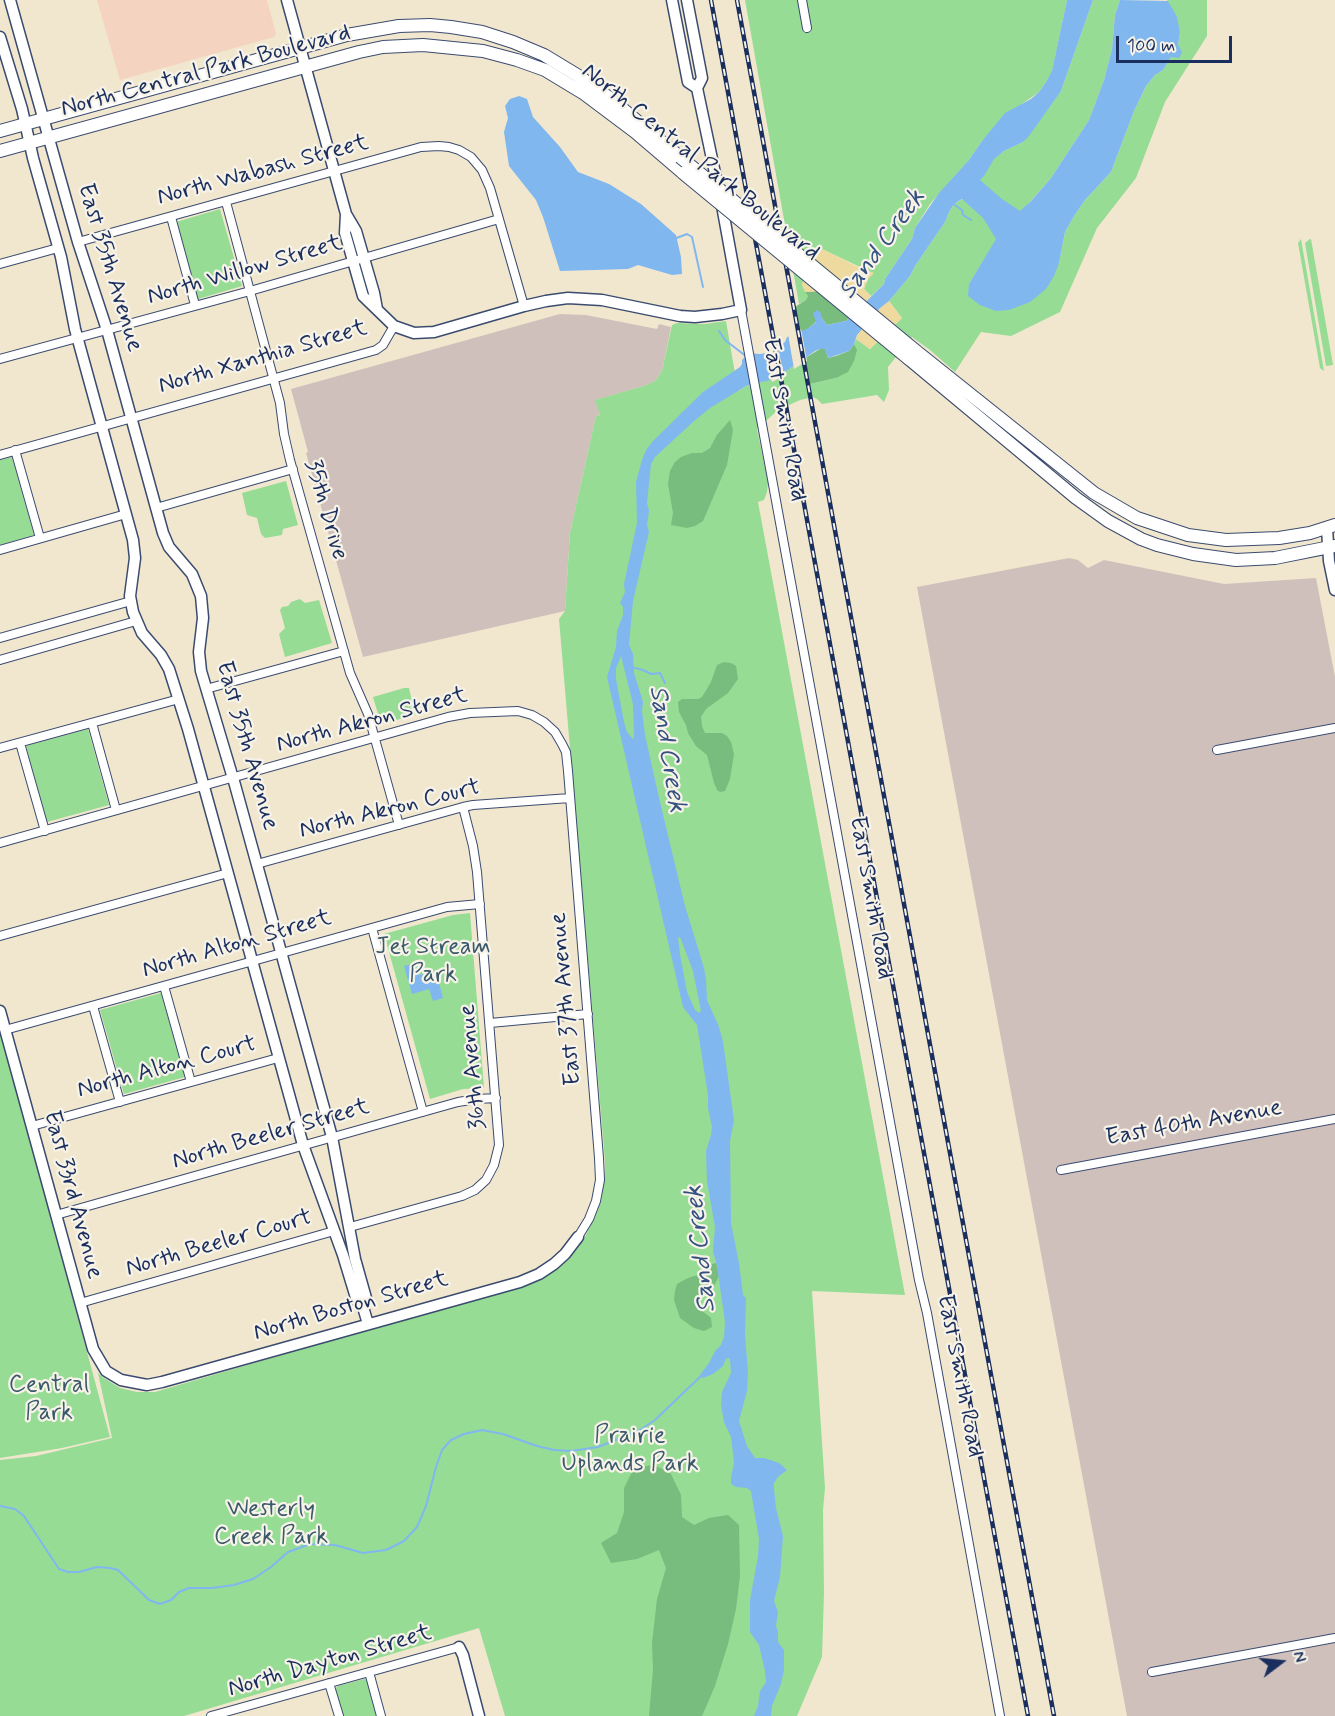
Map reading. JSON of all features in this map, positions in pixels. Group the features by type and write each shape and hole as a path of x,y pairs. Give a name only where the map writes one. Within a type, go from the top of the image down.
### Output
{"main road":[{"name":"North Central Park Boulevard","path":"0,131 347,35 399,26 451,27 482,32 527,47 577,75 610,99 913,355 1076,498 1108,521 1157,545 1193,554 1236,560 1275,558 1332,547"},
{"name":"North Central Park Boulevard","path":"0,151 371,49 437,45 518,60 545,70 583,93 913,355 1094,493 1137,518 1188,534 1226,540 1279,538 1310,533 1331,526"}],"street":[{"name":"East 35th Avenue","path":"10,0 78,242 107,330 165,540 192,574 201,596 203,618 199,660 332,1137 355,1259 366,1298 363,1307"},
{"path":"287,0 346,214 345,233 358,260 363,296 394,326"},
{"name":"East Smith Road","path":"672,0 688,82 697,88"},
{"name":"East Smith Road","path":"687,0 702,78 697,88 723,211 1000,1716"},
{"path":"802,0 807,28"},
{"name":"East 35th Avenue","path":"0,37 58,248 78,338 133,540 135,554 131,602 136,621 145,637 168,666 179,699 303,1145 357,1301 363,1307 368,1324"},
{"name":"North Wabash Street","path":"78,242 430,146 449,147 471,158 482,170 500,219"},
{"name":"35th Drive","path":"226,201 274,378 286,444 353,682 365,705 399,825"},
{"path":"171,217 195,305"},
{"path":"500,219 524,306"},
{"name":"North Willow Street","path":"0,359 250,291 500,219"},
{"path":"0,264 58,248"},
{"name":"North Xanthia Street","path":"0,455 376,350 383,345 394,326 414,333 429,333 557,299 602,300 695,317 741,310"},
{"path":"15,450 40,538"},
{"path":"156,508 293,469"},
{"path":"0,550 126,513"},
{"path":"1331,526 1332,547 1329,561 1335,590"},
{"path":"0,638 131,602"},
{"path":"0,660 136,621"},
{"path":"206,689 344,651"},
{"path":"0,748 179,699"},
{"name":"North Akron Street","path":"0,843 448,717 470,713 518,711 532,715 555,732 566,752"},
{"path":"92,723 116,810"},
{"path":"1217,750 1335,728"},
{"path":"20,742 45,831"},
{"name":"East 37th Avenue","path":"566,752 600,1180 596,1202 578,1237"},
{"name":"North Akron Court","path":"257,864 463,807 570,798"},
{"name":"36th Avenue","path":"463,807 475,855 500,1145 494,1165 486,1180"},
{"path":"0,936 228,873"},
{"name":"North Alton Street","path":"5,1030 447,907 480,904"},
{"path":"372,928 423,1112"},
{"path":"164,986 191,1082"},
{"path":"93,1006 120,1102"},
{"name":"East 33rd Avenue","path":"0,1011 93,1349 106,1371 121,1380"},
{"path":"490,1023 588,1014"},
{"name":"North Alton Court","path":"32,1126 278,1058"},
{"name":"North Beeler Street","path":"56,1215 458,1102 496,1098"},
{"name":"East 40th Avenue","path":"1061,1170 1335,1119"},
{"name":"North Beeler Court","path":"350,1227 462,1196 475,1190 486,1180"},
{"name":"North Beeler Court","path":"80,1303 334,1231"},
{"name":"North Boston Street","path":"121,1380 147,1384 162,1382 520,1282 539,1274 554,1264 578,1237"},
{"path":"1152,1672 1335,1638"},
{"path":"459,1647 479,1716"},
{"name":"North Dayton Street","path":"211,1716 239,1712 329,1683 459,1647"},
{"path":"369,1672 381,1716"},
{"path":"329,1683 339,1716"}],"shaded area":[{"path":"97,0 267,0 276,34 274,37 120,80"},
{"path":"560,314 586,315 657,329 659,324 671,327 662,371 656,380 647,385 596,400 600,415 596,416 570,533 565,611 363,657 306,453 308,452 291,389"},
{"path":"1069,558 1078,560 1088,568 1104,560 1224,584 1316,578 1335,677 1335,1716 1127,1716 917,587"}],"green space":[{"path":"745,0 1067,0 1052,72 1046,82 1039,92 1019,106 982,141 968,161 930,204 915,228 912,239 884,284 871,296 864,289 873,273 824,250 810,247 805,292 808,296 799,304"},
{"name":"Prairie Uplands Park","path":"1093,0 1120,0 1115,15 1112,49 1104,80 1089,120 1051,178 997,239 969,284 1059,263 1065,232 1085,200 1111,172 1146,86 1155,75 1163,70 1178,45 1180,33 1167,0 1207,0 1207,36 1165,102 1136,178 1097,228 1060,312 1011,336 981,332 955,372 912,337 888,367 889,390 884,402 877,395 822,404 813,397 778,410 757,429 768,482 764,500 758,502 905,1295 812,1291 825,1488 822,1657 797,1716 505,1716 479,1628 184,1716 0,1716 0,1460 36,1456 112,1438 98,1373 120,1388 137,1392 155,1392 516,1289 532,1282 577,1247 585,1237 601,1202 605,1161 559,619 565,611 570,533 596,416 600,415 595,400 647,385 656,380 662,371 672,325 677,323 705,324 726,321 738,391 785,372 805,358 810,384 836,378 856,350 854,344 856,339 870,349 902,318 889,301 910,276 954,204 963,199 993,159 1023,142 1061,91"},
{"path":"220,209 242,286 198,299 176,222"},
{"path":"1301,239 1324,371 1320,368 1298,243"},
{"path":"1310,239 1333,365 1326,366 1305,243"},
{"path":"821,291 851,316 846,321 827,325 821,317 800,333 795,307 806,300 808,296 805,292"},
{"path":"854,344 857,350 848,372 836,378 810,384 805,358 825,348 828,358 836,356 849,351"},
{"path":"730,420 733,430 727,465 703,521 687,528 671,525 673,513 668,484 670,471 675,462 681,457 692,453 702,453 710,448 717,435"},
{"path":"12,457 34,535 0,545 0,460"},
{"path":"286,481 298,525 283,529 282,535 265,538 261,534 257,518 247,515 242,493"},
{"path":"300,599 305,603 319,600 332,643 285,657 279,634 285,628 280,610"},
{"path":"724,662 736,666 738,679 728,693 706,709 701,717 705,733 722,733 731,742 734,754 730,779 725,791 720,792 714,783 707,755 696,746 688,733 679,712 678,702 682,699 702,697 717,665"},
{"path":"409,688 415,715 381,724 373,697"},
{"path":"88,729 109,805 47,822 26,746"},
{"name":"Jet Stream Park","path":"470,913 484,1088 463,1089 430,1099 384,934 453,915"},
{"path":"161,993 185,1077 124,1094 100,1010"},
{"name":"Central Park","path":"0,1031 110,1437 62,1448 0,1458"},
{"path":"716,1263 719,1276 714,1286 699,1300 701,1310 711,1318 712,1327 704,1331 694,1328 680,1318 674,1300 675,1291 677,1284 701,1274 705,1266"},
{"path":"653,1465 670,1472 681,1495 682,1517 694,1525 709,1518 728,1515 739,1525 740,1576 736,1609 715,1686 702,1716 649,1716 653,1670 652,1643 657,1599 666,1568 659,1550 637,1559 611,1563 601,1543 617,1533 624,1512 624,1488 634,1468"},
{"path":"368,1680 378,1716 343,1716 334,1690 338,1686"}],"sand":[{"path":"809,247 824,250 874,273 868,279 864,289 871,296 851,316 822,291 805,292 802,285"},
{"path":"889,301 902,318 870,349 856,339 857,335"}],"water":[{"path":"1067,0 1093,0 1061,91 1029,136 994,159 980,180 1020,211 1051,178 1089,120 1104,80 1112,49 1115,15 1120,0 1168,1 1177,17 1180,33 1178,45 1182,52 1179,58 1171,57 1163,70 1155,75 1146,86 1111,172 1085,200 1065,232 1059,263 1046,289 1030,302 1009,310 996,311 980,305 968,296 969,284 996,239 983,218 962,199 954,204 910,276 857,335 849,351 828,358 825,349 820,349 770,380 746,386 710,408 694,421 655,457 651,464 647,503 649,532 633,601 629,645 633,654 634,673 643,702 645,735 659,798 685,906 704,968 707,1000 723,1042 734,1120 730,1141 731,1223 743,1295 746,1298 747,1391 739,1421 747,1446 755,1458 764,1458 779,1463 787,1470 774,1483 776,1508 783,1536 780,1577 774,1601 778,1612 776,1626 778,1642 784,1650 784,1670 771,1716 754,1716 760,1691 766,1682 759,1645 750,1632 750,1600 759,1539 751,1491 731,1484 734,1462 731,1437 724,1422 721,1405 722,1392 731,1373 729,1358 713,1374 703,1378 700,1375 721,1345 725,1322 713,1251 715,1227 707,1181 706,1151 712,1127 708,1095 697,1025 683,1007 607,677 616,647 617,631 623,615 623,607 620,603 625,592 624,584 637,523 636,482 646,450 653,441 703,392 740,367 748,353 766,353 785,342 787,337 809,328 816,322 813,313 817,310 827,325 846,321 884,284 912,239 915,228 939,193 968,161 1005,113 1039,92 1052,71","holes":["621,656 633,704 633,739 627,732 624,722 616,679 616,668","680,937 693,971 701,1011 699,1013 695,1010 687,992 680,954 678,938"]},
{"path":"519,96 527,99 533,117 560,147 578,172 609,184 641,204 676,235 682,274 672,275 638,265 628,269 560,271 536,200 509,166 504,132 508,118 505,106 510,99"},
{"path":"415,963 419,975 436,971 443,998 433,1001 429,989 412,994 404,966"}],"pier":[{"path":"801,329 807,361 794,369 788,334"},
{"path":"777,343 784,376 772,382 766,349"}],"waterway":[{"path":"952,203 971,220"},
{"path":"674,239 687,234 692,237 703,287"},
{"path":"719,331 725,340 747,357"},
{"name":"Sand Creek","path":"631,667 651,674 660,673 665,683"},
{"path":"0,1506 15,1509 24,1516 59,1569 68,1572 79,1572 97,1567 118,1570 149,1600 160,1604 171,1600 179,1592 189,1588 234,1585 253,1579 288,1552 310,1544 335,1545 363,1553 386,1550 404,1541 417,1527 426,1506 442,1450 451,1440 482,1430 554,1450 571,1451 598,1447 640,1430 655,1420 703,1374"}],"railway":[{"path":"711,0 1028,1716"},
{"path":"737,0 1054,1716"}],"park label":[{"name":"Westerly Creek Park","path":"271,1524"}]}
